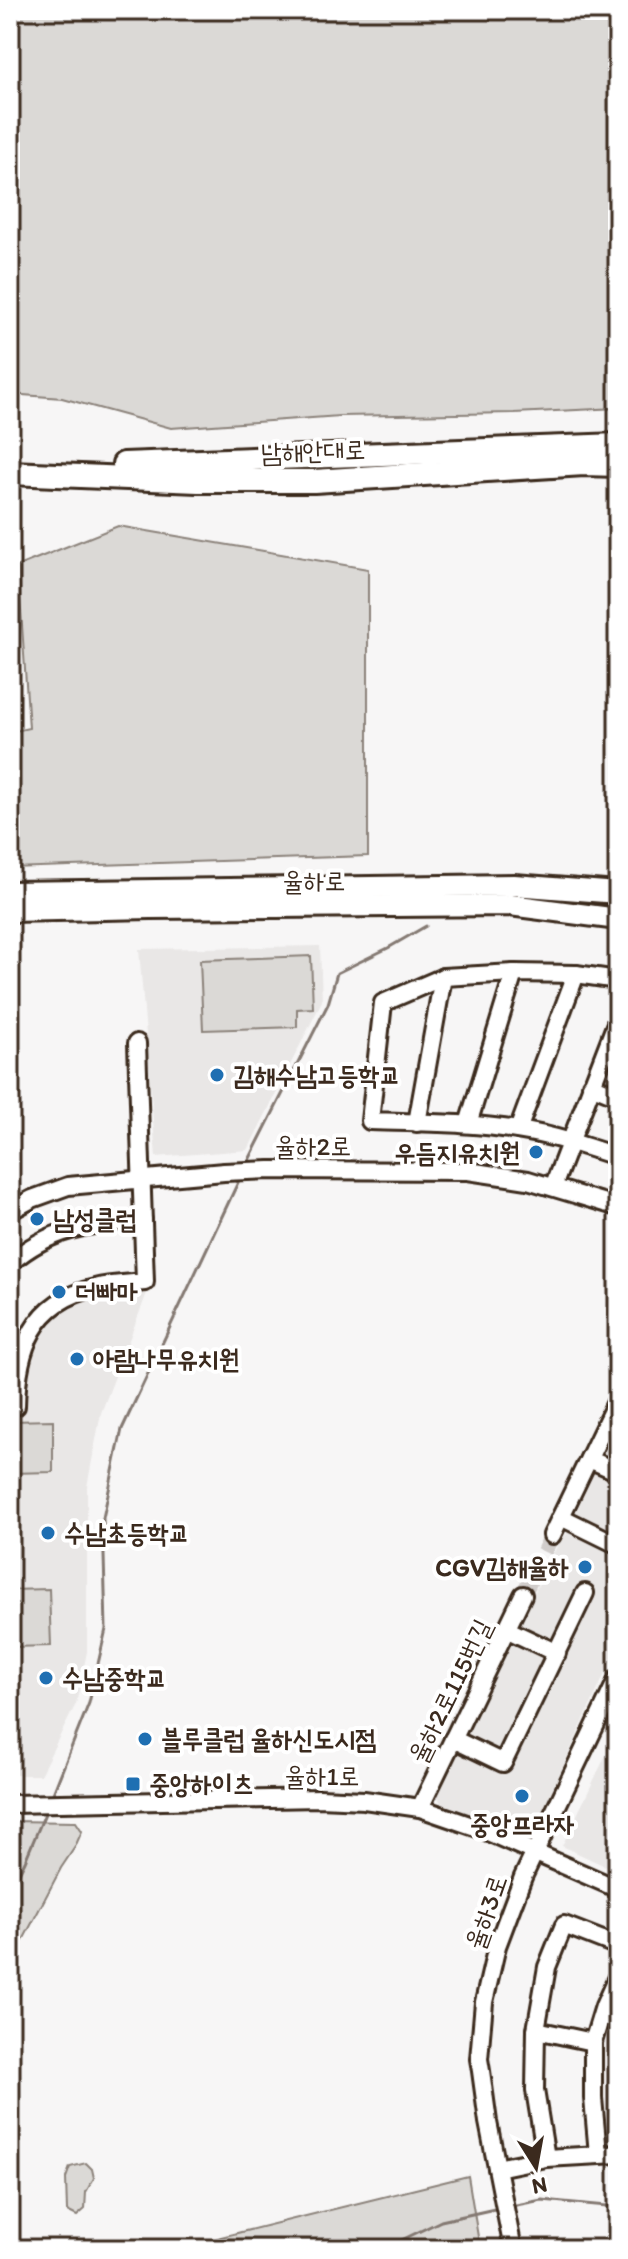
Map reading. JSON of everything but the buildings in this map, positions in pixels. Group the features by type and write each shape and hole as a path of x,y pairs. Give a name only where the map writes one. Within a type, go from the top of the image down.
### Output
{"highway":[{"name":"남해안대로","path":"10,459 142,464 618,445"},
{"name":"남해안대로","path":"10,473 198,481 314,481 569,464 618,465"},
{"path":"10,488 198,481"}],"main road":[{"name":"율하로","path":"10,892 514,885 618,893"},
{"name":"율하로","path":"10,911 510,905 618,919"}],"street":[{"path":"468,1124 514,973"},
{"path":"518,1130 576,974"},
{"path":"618,980 576,974 443,977 383,1003 370,1121 468,1124 518,1130 569,1141 618,1157"},
{"path":"417,1123 443,977"},
{"path":"553,1187 616,1027"},
{"path":"10,1406 16,1406 18,1371 26,1341 45,1313 59,1301 78,1292 145,1282 137,1043"},
{"path":"591,1085 618,1096"},
{"name":"율하2로","path":"10,1211 68,1186 270,1170 468,1171 553,1187 618,1207"},
{"path":"10,1263 52,1235 85,1225 143,1220"},
{"path":"552,1535 618,1398"},
{"path":"589,1459 618,1472"},
{"path":"561,1517 618,1545"},
{"path":"453,1739 503,1763 585,1593"},
{"name":"율하2로115번길","path":"420,1808 523,1595"},
{"path":"506,1629 557,1653"},
{"name":"율하3로","path":"513,2249 479,2059 484,2002 497,1946 534,1852 618,1678"},
{"name":"율하1로","path":"10,1804 320,1798 364,1800 420,1808 481,1829 618,1889"},
{"path":"546,2158 535,2090 536,2030 547,1967 564,1925 618,1946"},
{"path":"598,2154 593,2098 593,2042 618,1975"},
{"path":"536,2030 593,2042"},
{"path":"499,2174 546,2158 618,2154"}],"shaded area":[{"path":"10,10 618,10 618,408 340,416 171,428 62,398 10,394"},
{"path":"118,526 368,569 368,856 10,868 10,732 29,728 18,566"},
{"name":"김해수남고등학교","path":"320,946 322,1001 248,1150 156,1157 139,949"},
{"path":"311,956 313,1008 297,1009 297,1027 203,1030 200,960"},
{"path":"141,1290 147,1293 101,1413 87,1487 87,1652 76,1704 40,1775 10,1775 10,1415 22,1414 23,1372 37,1332 54,1314 68,1305 95,1296"},
{"path":"53,1420 53,1472 10,1473 10,1421"},
{"path":"618,1422 618,1537 577,1519 575,1514"},
{"path":"570,1530 618,1554 618,1645 536,1826 526,1832 445,1808 437,1793 558,1544"},
{"path":"49,1589 51,1646 10,1647 10,1590"},
{"path":"618,1730 618,1872 562,1846"},
{"path":"10,1821 76,1822 82,1831 10,1965"},
{"path":"86,2163 92,2169 94,2178 86,2192 85,2209 77,2216 67,2211 66,2178 70,2167"},
{"path":"468,2176 480,2249 190,2249 221,2237"}],"waterway":[{"path":"247,1164 328,1004 337,973 426,926"},
{"path":"52,1796 89,1703 106,1629 103,1518 122,1429 240,1178"},
{"path":"10,1891 46,1811"},
{"path":"511,2206 542,2200 618,2207"},
{"path":"383,2249 441,2221 499,2208"}],"tunnel":[{"path":"523,1595 552,1535"}],"place":[{"name":"김해수남고등학교","path":"217,1075"},
{"name":"우듬지유치원","path":"536,1152"},
{"name":"남성클럽","path":"37,1219"},
{"name":"더빠마","path":"59,1292"},
{"name":"아람나무유치원","path":"77,1359"},
{"name":"수남초등학교","path":"48,1533"},
{"name":"CGV김해율하","path":"585,1567"},
{"name":"수남중학교","path":"46,1678"},
{"name":"블루클럽 율하신도시점","path":"145,1739"},
{"name":"중앙하이츠","path":"133,1784"},
{"name":"중앙프라자","path":"522,1796"}]}
